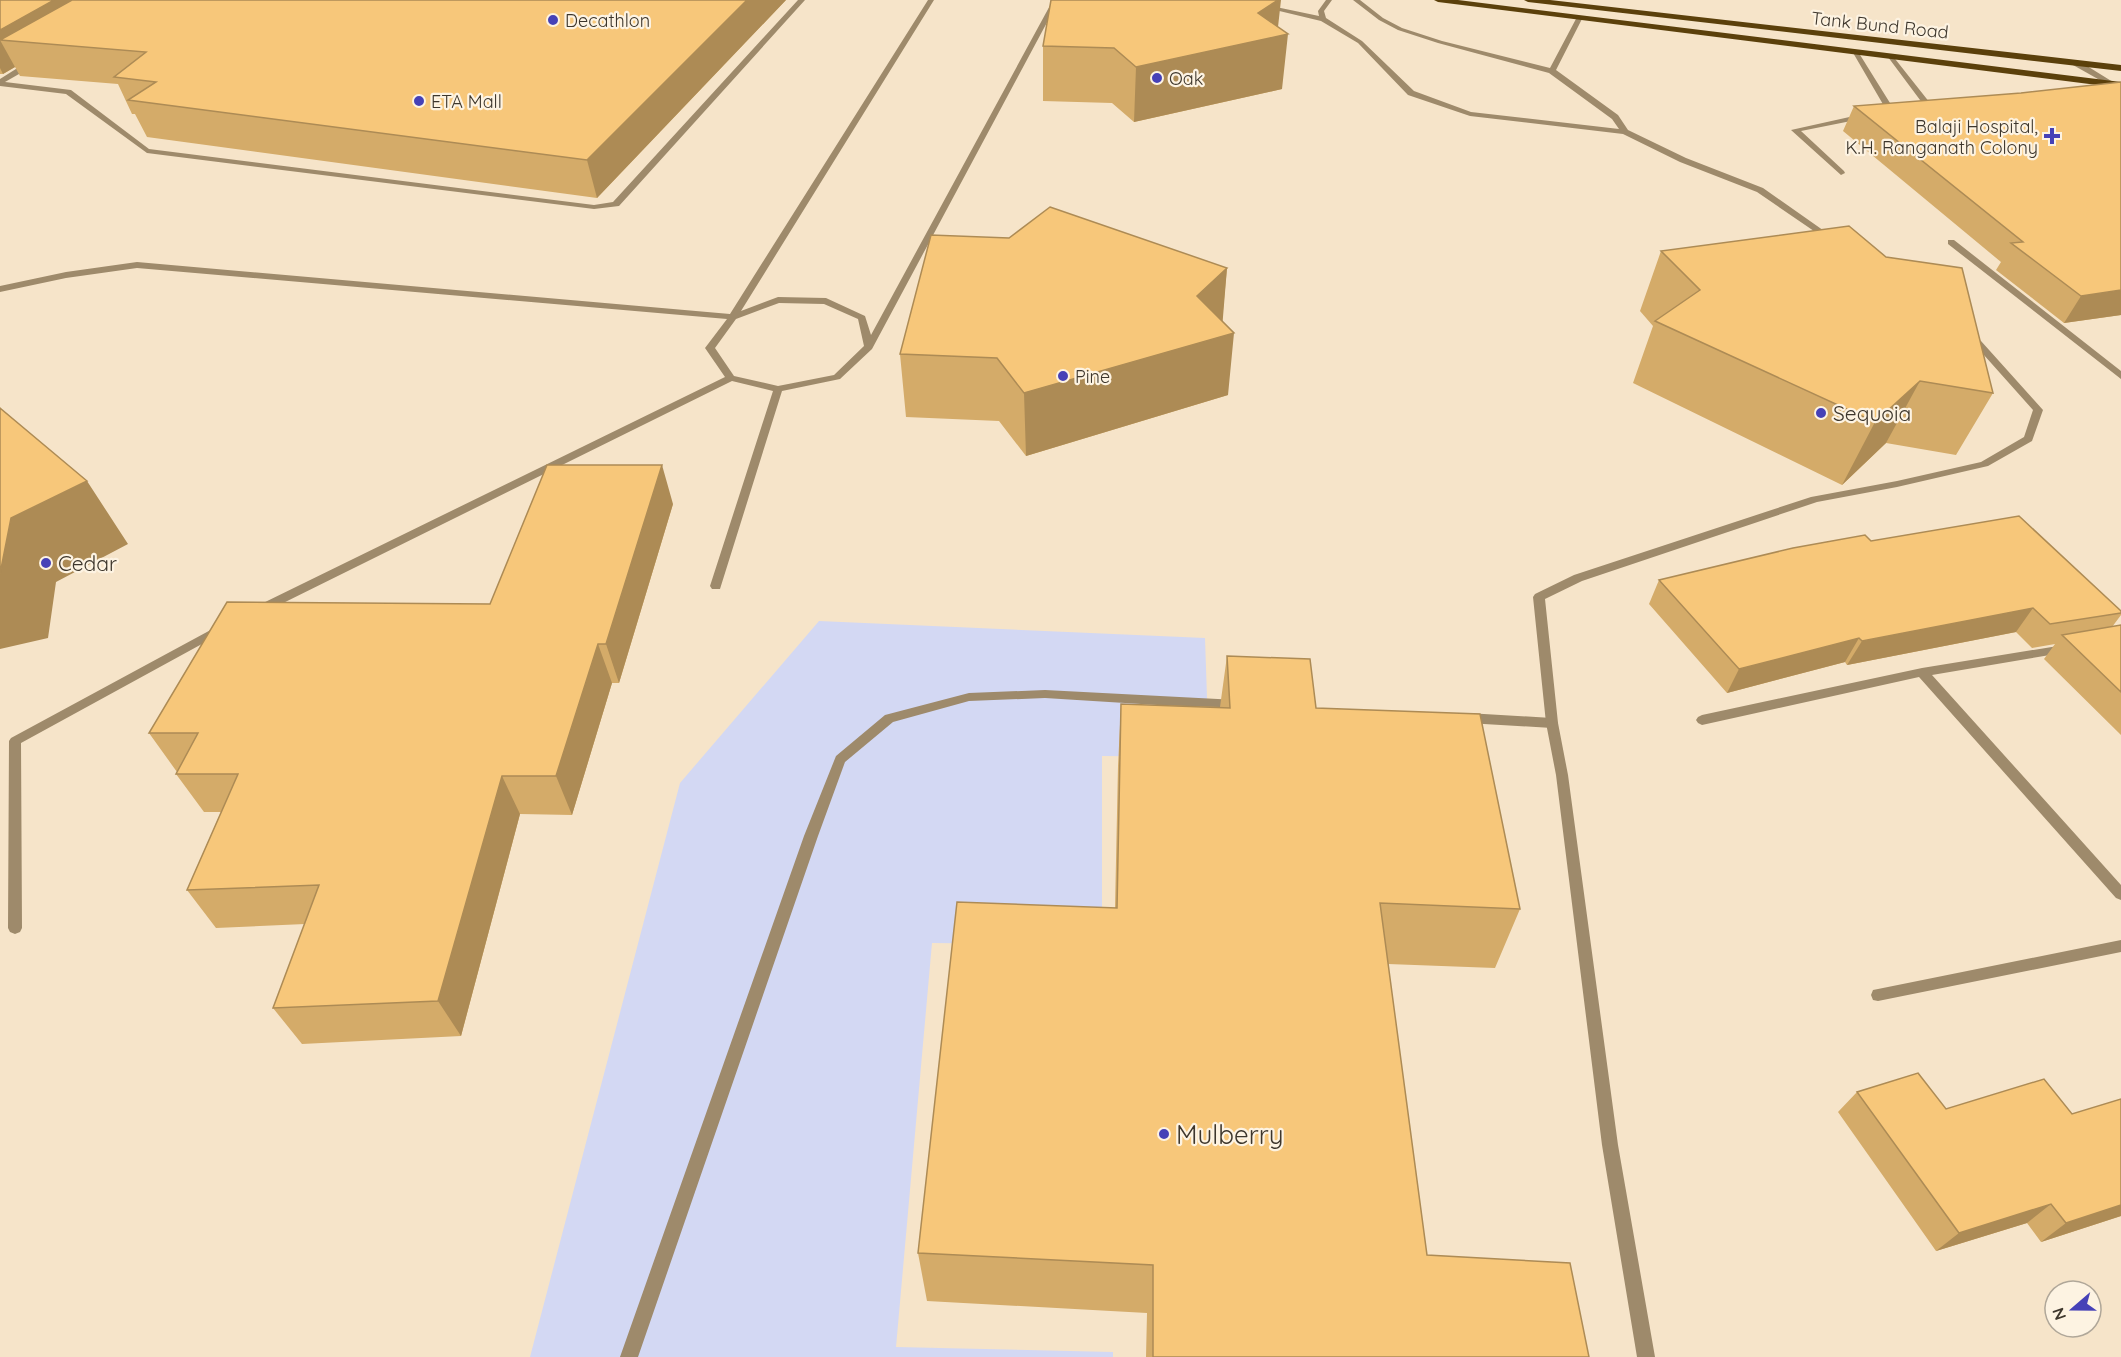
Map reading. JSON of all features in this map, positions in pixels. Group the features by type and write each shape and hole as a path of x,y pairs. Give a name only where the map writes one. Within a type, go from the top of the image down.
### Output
{"main road":[{"path":"1438,0 2121,85"},
{"name":"Tank Bund Road","path":"1528,0 2121,68"}],"street":[{"path":"0,83 68,92 147,151 594,207 616,204 802,0"},
{"path":"731,378 710,348 733,316 931,0"},
{"path":"253,613 731,378 778,389 837,377 869,346 1056,0"},
{"path":"1323,20 1321,11 1329,0"},
{"path":"1356,0 1381,19 1400,29 1440,42 1552,71 1615,117 1625,132"},
{"path":"1258,6 1323,20 1360,42 1411,93 1470,114 1625,132 1683,160 1760,190 1840,246"},
{"path":"1552,71 1580,17"},
{"path":"1856,51 1887,104 1906,109"},
{"path":"1887,111 1922,109 1927,105 1890,56"},
{"path":"0,83 40,59"},
{"path":"2076,63 2121,90"},
{"path":"1842,173 1795,130 1876,113"},
{"path":"1951,242 2121,376"},
{"path":"0,289 66,274 137,265 733,316 778,300 826,301 862,318 869,346"},
{"path":"1646,1357 1610,1145 1562,775 1552,723 1539,597 1578,578 1815,499 1897,484 1984,464 2028,439 2038,410 1978,343 1959,331"},
{"path":"716,586 778,389"},
{"path":"15,928 15,741 232,623"},
{"path":"1702,720 1922,672 2074,647"},
{"path":"1922,672 2121,894"},
{"path":"629,1357 840,759 889,718 969,697 1045,694 1245,706"},
{"path":"1457,718 1552,723"},
{"path":"1878,995 2121,946"}],"shaded area":[{"path":"819,621 1205,638 1209,757 1102,756 1102,945 932,943 896,1347 1113,1352 1113,1357 530,1357 680,783"}],"building":[{"path":"0,0 54,0 0,30"},
{"name":"ETA Mall","path":"72,0 747,0 587,160 128,100 156,82 114,77 146,52 0,40"},
{"path":"1051,0 1278,0 1258,13 1288,34 1136,67 1114,48 1043,46"},
{"path":"2121,82 2121,290 2081,296 2011,243 2023,242 1854,106 2021,93"},
{"path":"1050,207 1227,268 1197,296 1234,333 1024,393 997,358 900,354 931,235 1009,238"},
{"path":"1849,226 1886,257 1962,268 1993,393 1920,381 1875,422 1655,321 1700,290 1661,251"},
{"path":"0,408 87,481 11,518 0,574"},
{"path":"547,465 662,465 606,644 598,644 556,776 502,776 438,1001 273,1008 319,885 187,890 238,774 176,774 198,733 149,733 227,602 490,604"},
{"path":"2019,516 2121,613 2050,624 2033,608 1862,641 1859,638 1739,669 1659,580 1793,548 1865,535 1871,541"},
{"path":"2121,625 2121,692 2062,635"},
{"name":"Mulberry","path":"1227,656 1310,659 1316,708 1480,714 1520,909 1380,903 1427,1255 1570,1263 1589,1357 1153,1357 1153,1265 918,1253 957,902 1117,908 1121,704 1230,708"},
{"path":"1918,1073 1946,1109 2044,1079 2072,1114 2121,1099 2121,1205 2066,1223 2051,1204 1959,1233 1857,1092"}],"place":[{"name":"Decathlon","path":"553,20"},
{"name":"Oak","path":"1157,78"},
{"name":"ETA Mall","path":"419,101"},
{"name":"Balaji Hospital, K.H. Ranganath Colony","path":"2052,136"},
{"name":"Pine","path":"1063,376"},
{"name":"Sequoia","path":"1821,413"},
{"name":"Cedar","path":"46,563"},
{"name":"Mulberry","path":"1164,1134"}]}
